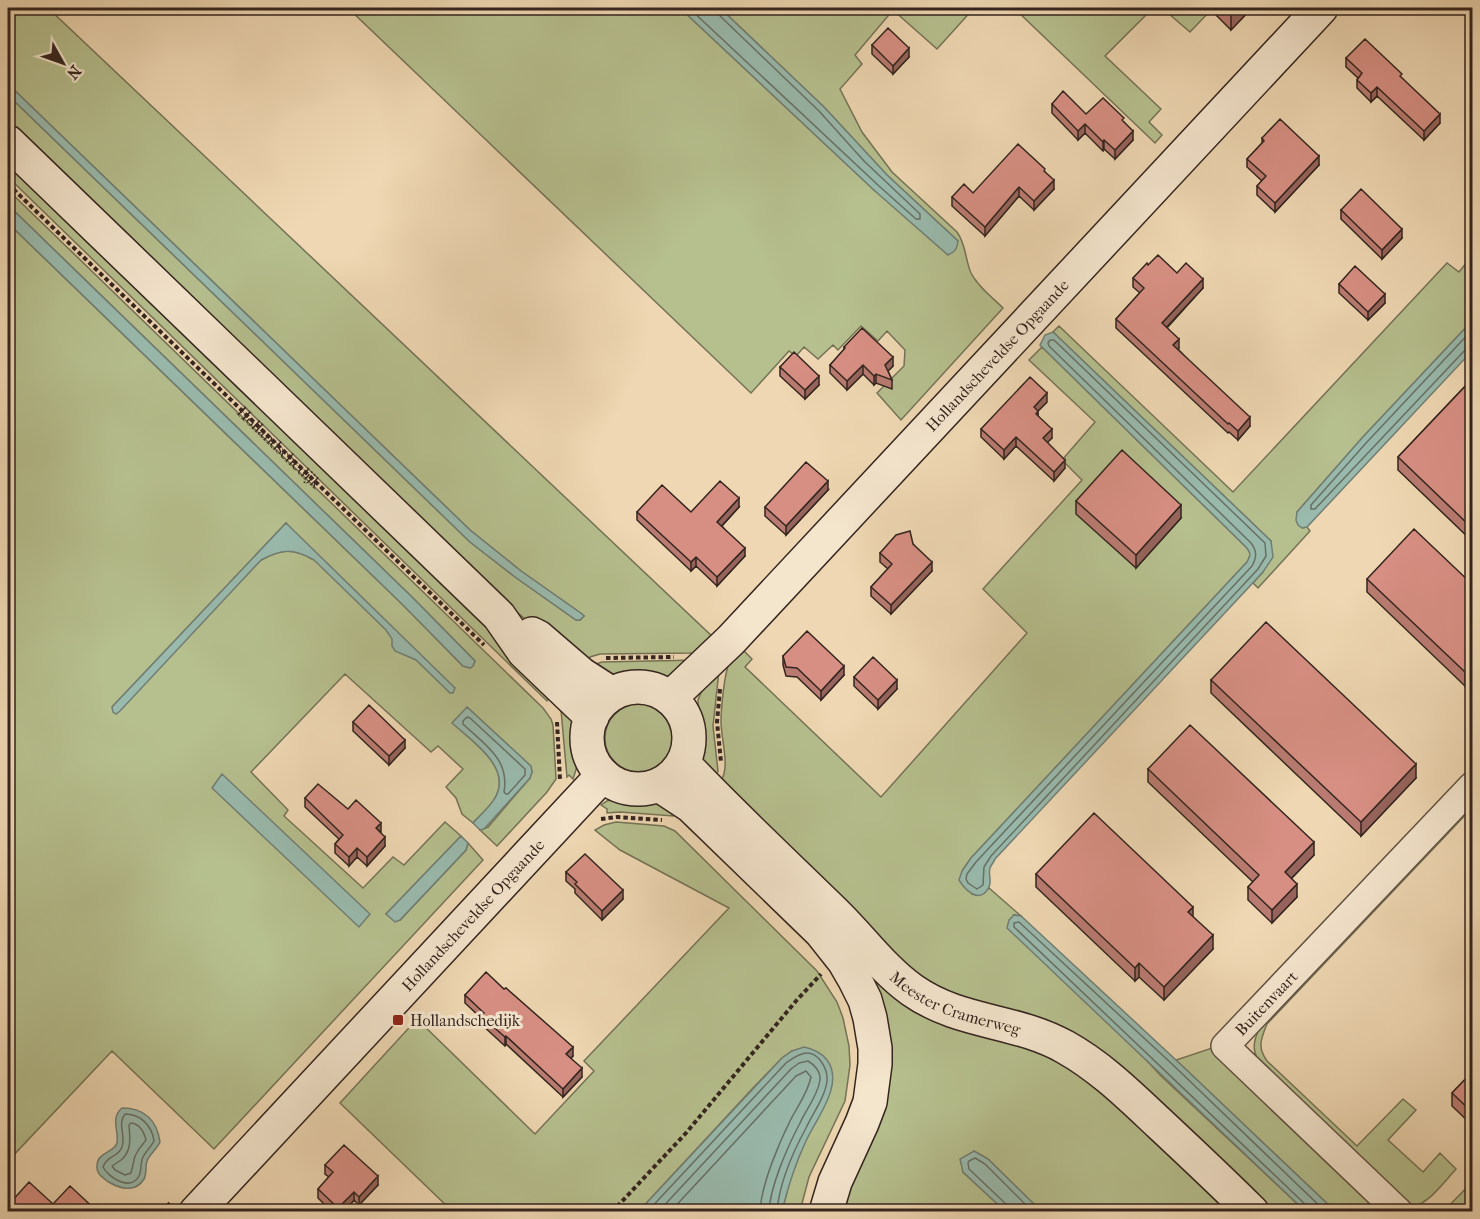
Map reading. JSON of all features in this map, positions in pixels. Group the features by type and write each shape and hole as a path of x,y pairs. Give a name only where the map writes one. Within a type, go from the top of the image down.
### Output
{"main road":[{"name":"Hollandscheveldse Opgaande","path":"670,699 739,632 1321,8"},
{"name":"Hollandschedijk","path":"8,142 499,616 524,652 602,705"},
{"name":"Hollandschedijk","path":"499,616 538,637 581,674 602,705"},
{"path":"631,687 645,687 658,691 670,699 680,709 689,735 688,749 683,763 674,774 659,785 641,790 616,785 597,770 587,747 587,733 602,705 631,687"},
{"name":"Meester Cramerweg","path":"683,763 903,983 939,1006 1041,1036 1087,1060 1120,1086 1252,1212"},
{"name":"Hollandscheveldse Opgaande","path":"196,1212 603,775"},
{"path":"659,785 691,806 820,932 844,961 865,1000 875,1048 870,1102 835,1182 825,1212"}],"street":[{"name":"Buitenvaart","path":"1399,1212 1225,1046 1473,786"}],"path":[{"name":"Hollandschedijk","path":"8,184 484,645"},
{"path":"581,674 595,659 677,657"},
{"path":"707,789 721,772 717,723 721,681"},
{"path":"612,1212 686,1133 796,1001 824,971 828,977"}],"green space":[{"path":"8,8 48,8 717,641 693,653 600,654 579,663 480,582 8,126 8,95 470,542 576,620 584,616 521,571 470,530 8,84"},
{"path":"348,8 680,8 875,191 958,241 887,175 824,107 720,8 974,8 937,49 893,10 855,55 862,64 840,89 862,132 892,172 957,232 974,278 1003,308 901,420 877,393 904,366 905,350 887,331 878,341 861,326 838,350 833,345 818,359 804,347 796,356 789,351 751,393"},
{"path":"1014,8 1153,8 1105,56 1161,109 1149,122 1162,135 1155,143"},
{"path":"1162,8 1208,8 1211,10 1190,32"},
{"path":"8,161 554,692 547,701 8,177"},
{"path":"8,190 543,708 553,725 556,779 547,792 497,846 480,830 488,827 530,778 532,772 530,766 468,708 453,723 488,756 499,776 499,787 495,798 473,823 462,814 456,798 446,787 463,769 438,746 431,752 345,674 251,772 288,810 284,816 363,888 393,857 404,865 445,822 461,836 386,914 400,920 466,850 468,843 483,860 214,1149 112,1051 8,1161 8,223 403,605 463,666 470,668 475,661 8,205","holes":["286,523 312,559 293,551 286,551 261,560 112,707"]},
{"path":"1472,256 1472,321 1362,438 1297,512 1302,528 1307,527 1310,531 1258,588 1253,583 1263,572 1271,541 1053,332 1059,326 1233,492 1447,263 1459,272"},
{"path":"1042,347 1246,547 1250,556 1247,562 971,858 962,871 972,894 981,894 989,888 1021,916 1014,915 1160,1075 1305,1211 1263,1211 1126,1081 931,991 720,782 725,770 721,722 723,694 731,657 736,649 744,651 752,659 745,667 881,797 1027,633 983,589 1082,480 1062,460 1095,422 1029,360"},
{"path":"700,660 665,680 612,679 593,665 602,662"},
{"path":"719,671 713,726 718,771 716,775 700,762 698,700 704,685"},
{"path":"639,704 652,707 663,714 670,725 673,738 670,751 663,762 652,769 639,772 626,769 615,762 608,751 605,738 608,725 615,714 626,707"},
{"path":"561,710 578,725 579,760 573,779 569,775 567,777"},
{"path":"617,798 653,799 677,806 671,813 673,816 607,813 607,809 601,805"},
{"path":"1472,803 1472,808 1267,1024 1261,1043 1267,1061 1357,1146 1403,1099 1416,1110 1388,1140 1423,1172 1440,1153 1456,1169 1430,1197 1412,1206 1403,1202 1262,1069 1254,1044 1260,1027"},
{"path":"616,822 664,826 675,831 817,971 837,1002 849,1046 850,1065 845,1101 809,1177 800,1211 782,1211 791,1176 806,1139 792,1051 782,1058 752,1089 639,1211 452,1211 340,1103 417,1019 535,1134 594,1071 584,1061 729,908 620,850 595,830"},
{"path":"852,957 1061,1054 1241,1211 1041,1211 988,1159 974,1151 963,1172 1005,1211 834,1212 870,1126"},
{"path":"1212,1048 1384,1211 1335,1211 1176,1060"},
{"path":"1471,1183 1472,1211 1444,1211"}],"water":[{"path":"680,8 720,8 824,107 887,175 958,241 954,251 948,255 875,191"},
{"path":"8,84 470,530 521,571 584,616 576,620 470,542 8,95"},
{"path":"8,205 413,598 475,661 473,666 470,668 463,666 403,605 8,223"},
{"path":"1472,321 1472,351 1307,527 1302,528 1298,525 1297,512 1362,438"},
{"path":"1053,332 1271,541 1273,557 1263,572 995,859 990,867 989,887 981,895 977,895 965,888 959,880 971,858 1247,562 1250,556 1246,547 1040,345 1045,335"},
{"path":"286,523 455,688 453,693 450,693 416,660 395,651 392,639 386,630 314,560 300,553 287,551 261,560 120,711 116,714 113,712 112,707"},
{"path":"467,707 531,766 532,772 530,778 484,829 480,830 473,823 495,798 499,787 499,776 488,756 452,723"},
{"path":"222,774 370,914 359,927 212,788"},
{"path":"461,836 468,843 466,850 400,920 395,922 386,914"},
{"path":"1014,915 1021,916 1335,1211 1305,1211 1007,928 1009,920"},
{"path":"804,1047 817,1051 825,1057 832,1069 833,1080 827,1101 798,1158 782,1211 639,1211 782,1058"},
{"path":"122,1108 137,1110 148,1117 156,1127 160,1142 149,1156 144,1179 136,1187 131,1188 111,1184 98,1173 97,1168 100,1158 113,1149 117,1143 116,1116"},
{"path":"974,1151 988,1159 1041,1211 1005,1211 963,1172 960,1159"}],"building":[{"path":"888,28 909,48 893,66 872,45"},
{"path":"1365,39 1440,114 1424,131 1377,87 1371,93 1357,80 1362,73 1346,58"},
{"path":"1063,91 1086,114 1103,98 1124,118 1122,120 1133,131 1115,150 1104,140 1103,142 1085,124 1078,131 1052,104"},
{"path":"1280,119 1319,156 1275,203 1257,186 1266,176 1247,159"},
{"path":"1018,144 1054,180 1034,201 1019,187 985,227 952,197 964,184 973,193"},
{"path":"1361,189 1402,229 1382,250 1341,210"},
{"path":"1158,255 1177,273 1186,263 1203,279 1162,323 1179,339 1173,345 1250,417 1238,431 1116,319 1144,288 1133,278"},
{"path":"1355,266 1385,294 1368,312 1339,284"},
{"path":"862,328 893,357 885,365 892,380 876,374 874,376 863,365 847,381 830,365"},
{"path":"794,352 819,376 805,390 780,367"},
{"path":"1030,377 1047,393 1034,407 1038,411 1036,414 1052,429 1043,438 1065,460 1054,472 1016,437 1004,450 981,429"},
{"path":"1473,378 1473,527 1472,528 1398,457"},
{"path":"1122,450 1181,505 1136,555 1076,501"},
{"path":"806,462 828,481 786,526 765,507"},
{"path":"720,481 739,498 717,522 745,548 717,577 696,557 691,562 637,512 662,485 691,512"},
{"path":"1414,529 1473,585 1473,665 1465,672 1367,579"},
{"path":"910,531 913,544 932,562 891,605 871,587 892,564 880,553 896,535"},
{"path":"1266,622 1416,764 1361,822 1211,680"},
{"path":"807,631 844,666 821,691 797,668 786,667 783,656"},
{"path":"873,657 897,680 878,700 854,677"},
{"path":"369,705 405,740 389,756 353,722"},
{"path":"1190,725 1314,842 1285,872 1297,884 1272,910 1248,887 1259,875 1148,769"},
{"path":"318,784 348,809 356,800 381,823 376,828 385,837 367,857 357,848 349,857 335,844 343,835 305,798"},
{"path":"1094,813 1193,907 1188,912 1213,935 1164,987 1139,963 1135,968 1036,874"},
{"path":"585,854 623,890 602,911 566,872"},
{"path":"486,972 573,1047 566,1054 582,1068 563,1089 481,1016 484,1013 465,995"},
{"path":"1473,1071 1473,1113 1452,1093"},
{"path":"344,1145 378,1176 359,1197 354,1192 338,1208 318,1189 333,1172 325,1165"},
{"path":"29,1182 53,1204 70,1186 98,1212 22,1212 11,1202"}],"place":[{"name":"Hollandschedijk","path":"398,1020"}]}
